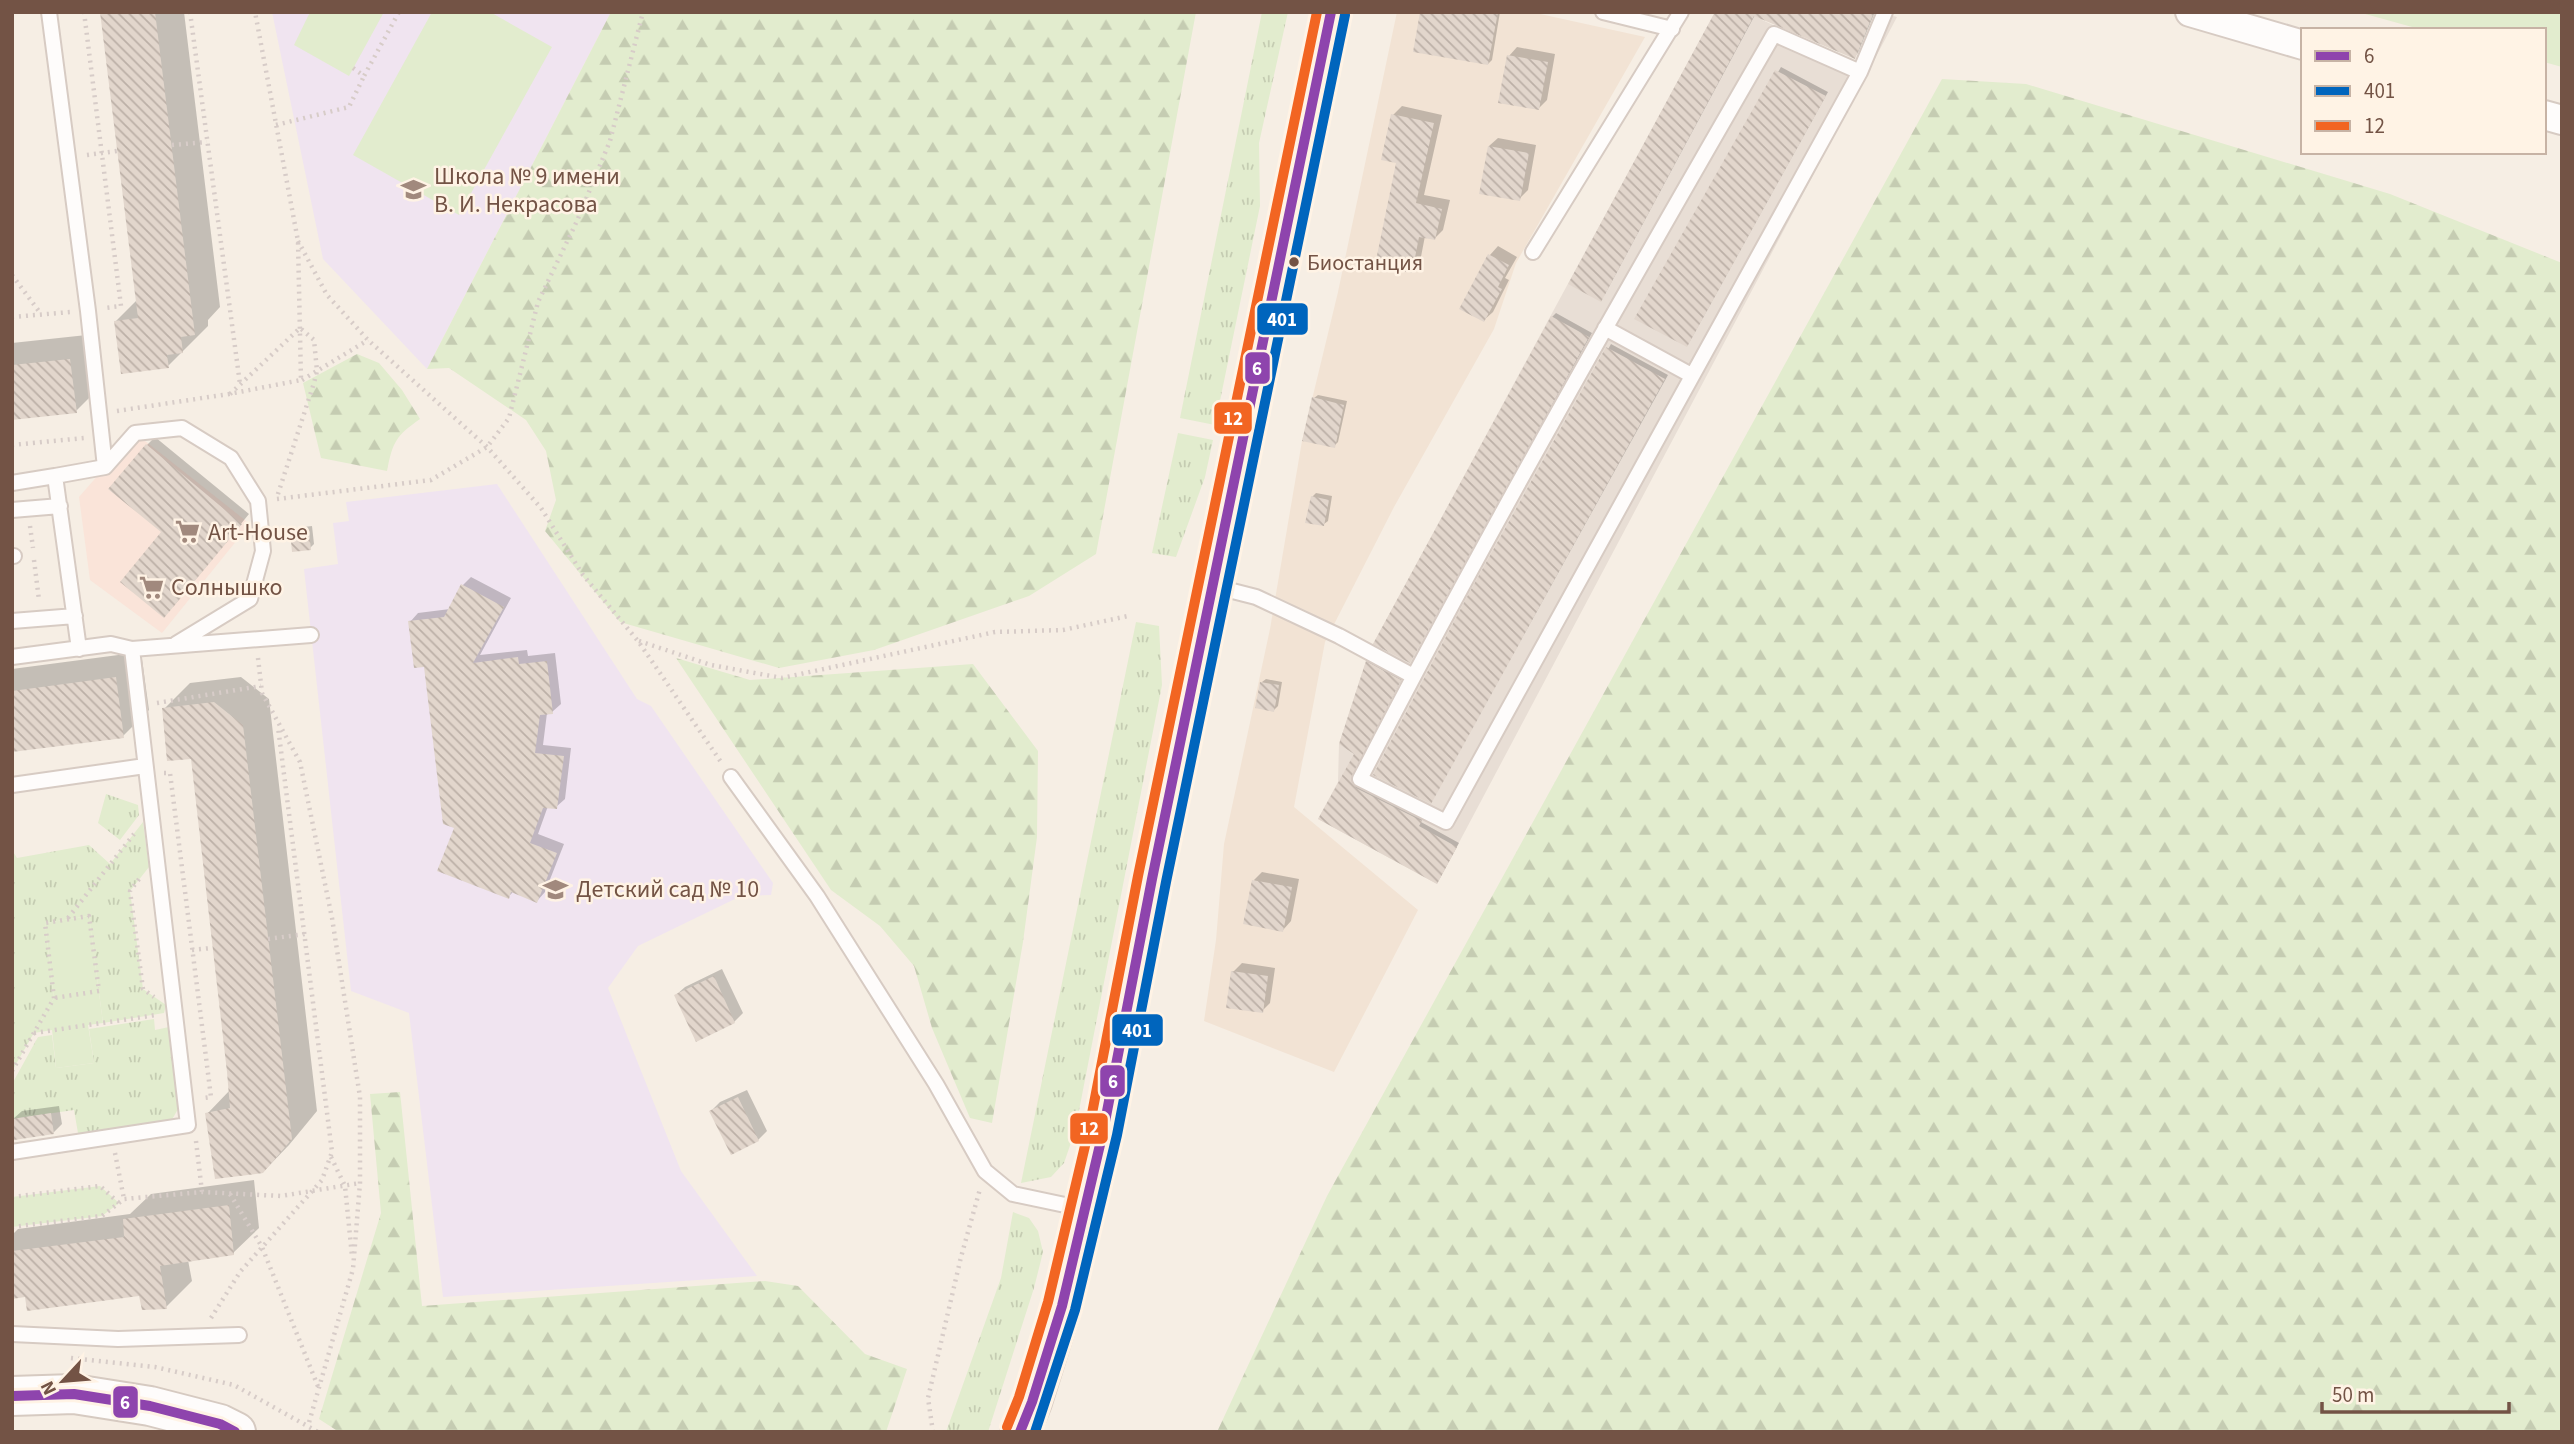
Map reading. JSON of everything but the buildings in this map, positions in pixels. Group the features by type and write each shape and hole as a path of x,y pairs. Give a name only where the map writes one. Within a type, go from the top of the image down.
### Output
{"main road":[{"path":"1020,1432 1062,1306 1103,1132 1152,879 1331,12"},
{"path":"12,1395 74,1394 150,1406 224,1429"}],"street":[{"path":"2190,12 2301,44"}],"lane":[{"path":"49,12 88,310 105,467"},
{"path":"1603,12 1672,29"},
{"path":"1533,252 1682,12"},
{"path":"1860,72 1774,34 1605,328 1413,676 1360,779 1447,822 1860,72 1885,12"},
{"path":"1605,328 1691,375"},
{"path":"12,483 105,467 135,433 182,428 231,458 258,501 263,551 250,599 176,645"},
{"path":"55,476 79,649"},
{"path":"12,510 60,506"},
{"path":"1212,586 1256,597 1339,636 1413,676"},
{"path":"12,621 75,616"},
{"path":"12,657 111,644 132,649 311,635"},
{"path":"12,1152 188,1125 132,649"},
{"path":"12,785 145,766"},
{"path":"731,777 817,896 936,1084 985,1171 1013,1194 1085,1209"},
{"path":"12,1334 118,1339 239,1335"}],"path":[{"path":"84,12 121,306 103,308 104,321"},
{"path":"190,12 240,384"},
{"path":"255,12 298,241 301,380"},
{"path":"276,125 349,107 399,12"},
{"path":"276,499 431,480 487,447 509,418 538,302 577,221 610,141 643,12"},
{"path":"353,68 365,76"},
{"path":"172,145 208,142"},
{"path":"68,158 117,151"},
{"path":"298,241 327,295 368,340 487,447 541,508 583,575 638,641 731,777"},
{"path":"12,275 42,314"},
{"path":"12,317 88,310"},
{"path":"229,394 300,328"},
{"path":"260,528 276,499 317,371 314,340 300,328"},
{"path":"99,414 301,380 368,340"},
{"path":"115,398 117,411"},
{"path":"12,445 102,436"},
{"path":"28,509 41,618"},
{"path":"638,641 711,665 782,678 995,632 1063,630 1128,616"},
{"path":"255,640 262,693 300,762 332,918 360,1097 360,1183 353,1269 308,1426"},
{"path":"149,704 261,686"},
{"path":"209,1321 240,1272 322,1180 332,1152 278,722"},
{"path":"68,919 151,812"},
{"path":"156,858 130,891 143,989 175,1012"},
{"path":"12,1071 54,999 45,923 89,916 99,991 54,999"},
{"path":"268,939 304,934"},
{"path":"167,954 212,948"},
{"path":"34,1032 175,1012"},
{"path":"112,1138 124,1199"},
{"path":"331,1156 345,1186 353,1269"},
{"path":"933,1432 928,1398 961,1257 985,1171"},
{"path":"12,1227 102,1216 124,1199 202,1192 281,1196 360,1183"},
{"path":"12,1197 100,1186 119,1203"},
{"path":"230,1194 262,1247 319,1389"}],"shaded area":[{"name":"Школа № 9 имени В. И. Некрасова","path":"272,12 611,12 427,369 323,259"},
{"path":"1397,12 1531,12 1645,37 1516,263 1494,329 1394,507 1325,642 1294,807 1418,910 1334,1072 1204,1021 1216,940 1224,844 1270,629 1302,441 1338,292"},
{"path":"1715,12 1761,12 1762,20 1856,62 1879,12 1897,17 1437,884 1318,819 1338,782 1339,744 1373,644"},
{"path":"135,433 250,524 162,633 90,580 79,497"},
{"name":"Детский сад № 10","path":"497,484 637,699 651,706 773,883 771,895 741,896 638,946 608,988 681,1171 757,1276 443,1297 409,1013 351,991 304,569 338,564 333,523 349,521 346,502"}],"green space":[{"path":"310,12 384,12 349,76 294,45"},
{"path":"432,12 490,12 552,47 459,215 353,155"},
{"path":"611,12 1196,12 1096,554 1029,596 874,650 779,668 620,622 545,531 556,500 546,451 526,420 449,368 427,369"},
{"path":"1262,12 1288,12 1259,143 1260,206 1215,425 1180,418"},
{"path":"2358,12 2562,12 2562,67 2546,63 2546,28 2416,28"},
{"path":"1942,79 2026,84 2390,194 2562,263 2562,1432 1217,1432 1327,1196"},
{"path":"357,354 379,363 402,390 420,419 397,440 387,471 321,458 303,383"},
{"path":"1178,433 1213,440 1205,477 1176,557 1152,553"},
{"path":"1136,622 1159,626 1162,685 1075,1131 1064,1163 1051,1177 1021,1183"},
{"path":"676,658 750,680 973,664 1038,751 1037,837 1023,942 992,1123 970,1118 932,1028 914,966 880,926 831,890"},
{"path":"106,794 138,805 139,815 120,840 98,823"},
{"path":"143,822 149,867 130,891 143,989 166,1005 164,1013 103,1023 89,916 45,923 54,998 12,1071 12,850 17,858 89,845 110,864"},
{"path":"89,916 103,1023 88,1025 94,1063 56,1068 52,1030 34,1033 54,998 45,923"},
{"path":"154,1019 155,1030 169,1027 178,1109 169,1125 79,1139 74,1110 12,1119 12,1084 38,1037 52,1035 56,1068 94,1063 89,1029"},
{"path":"400,1092 422,1306 765,1281 798,1286 865,1354 907,1369 886,1432 339,1432 319,1419 381,1213 370,1094"},
{"path":"100,1186 119,1203 102,1216 12,1227 12,1197"},
{"path":"1013,1212 1029,1218 1038,1231 1043,1252 1034,1288 988,1432 946,1432 1001,1278"}],"transit line":[{"name":"12","path":"1007,1427 1048,1302 1089,1129 1138,876 1317,12"},
{"name":"6","path":"1020,1432 1062,1306 1103,1132 1152,879 1331,12"},
{"name":"401","path":"1035,1432 1075,1310 1117,1135 1166,882 1345,15"},
{"name":"6","path":"12,1396 74,1394 150,1406 220,1424 235,1432"}],"place":[{"name":"Школа № 9 имени В. И. Некрасова","path":"414,190"},
{"name":"Биостанция","path":"1294,262"},
{"name":"Art-House","path":"188,532"},
{"name":"Солнышко","path":"151,587"},
{"name":"Детский сад № 10","path":"556,889"}]}
